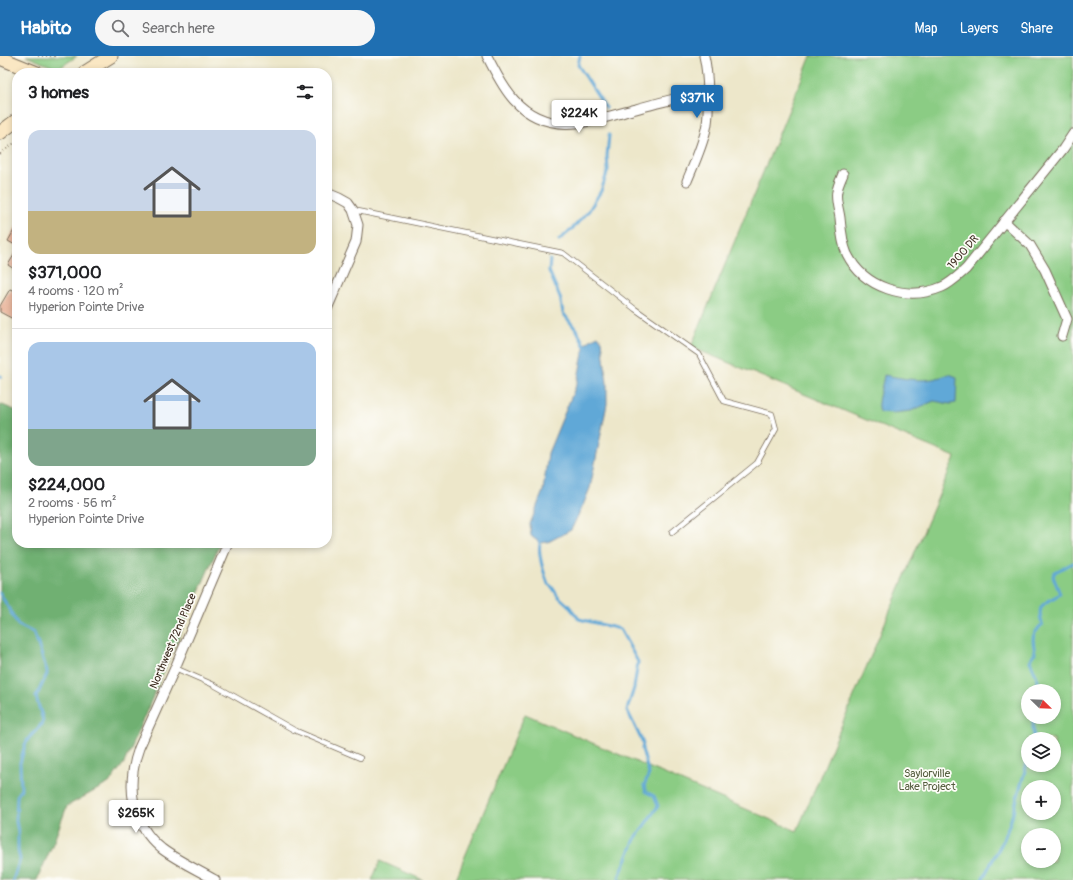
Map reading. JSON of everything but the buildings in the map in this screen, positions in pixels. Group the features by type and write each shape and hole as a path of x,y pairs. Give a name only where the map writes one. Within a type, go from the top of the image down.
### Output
{"main road":[{"path":"92,68 110,56"},
{"path":"0,58 25,68"},
{"path":"0,133 12,124"}],"street":[{"path":"487,56 504,87 520,106 542,118 566,124 588,122 707,91"},
{"path":"687,181 702,145 706,128 707,68 704,56"},
{"name":"1900 DR","path":"844,174 836,192 842,240 853,264 862,274 886,289 914,293 932,291 943,287 954,280 966,269 1063,149 1073,134"},
{"path":"332,195 348,204 353,210 358,225 356,242 332,297"},
{"path":"1004,221 1030,245 1070,317 1062,336"},
{"name":"Northwest 72nd Place","path":"215,880 162,848 149,836 140,821 132,796 131,779 134,762 139,748 226,548"}],"lane":[{"path":"353,210 563,253 635,309 699,354 724,401 772,414 776,429 756,463 672,532"},
{"path":"175,668 214,685 294,730 360,758"}],"path":[{"path":"38,56 56,56"},
{"path":"0,154 12,145"}],"green space":[{"path":"26,56 77,56 59,68 56,68"},
{"name":"Saylorville Lake Project","path":"811,56 1073,56 1073,880 455,880 525,714 797,831 955,457 691,347"},
{"path":"0,404 12,409 12,548 218,548 124,763 109,783 67,806 37,880 0,880"},
{"path":"380,861 423,880 372,880"}],"water":[{"path":"598,336 602,340 607,383 607,404 590,488 571,530 548,542 540,543 531,536 530,524 543,491 548,453 577,383 585,344"},
{"path":"949,374 957,377 956,403 950,404 934,401 911,411 893,413 879,412 878,404 884,375 925,380"}],"waterway":[{"path":"580,56 578,65 606,108"},
{"path":"559,240 588,212 601,191 608,170 607,156 609,135"},
{"path":"550,260 549,271 560,297 563,313 578,332 585,347"},
{"path":"541,540 539,550 548,584 579,619 620,629 638,662 634,688 627,710 643,743 642,749 649,774 644,786 646,792 654,796 658,806 635,839 619,877 620,880"},
{"path":"1038,684 1038,680 1030,661 1035,653 1033,637 1042,624 1040,617 1041,608 1046,602 1060,594 1053,576 1055,572 1073,563"},
{"path":"0,593 18,625 34,633 47,671 36,697 43,720 41,725 28,739 20,763 21,789 17,796 16,821 20,859 13,880"},
{"path":"1033,724 1033,732"},
{"path":"982,880 1004,839 1025,772"}]}
